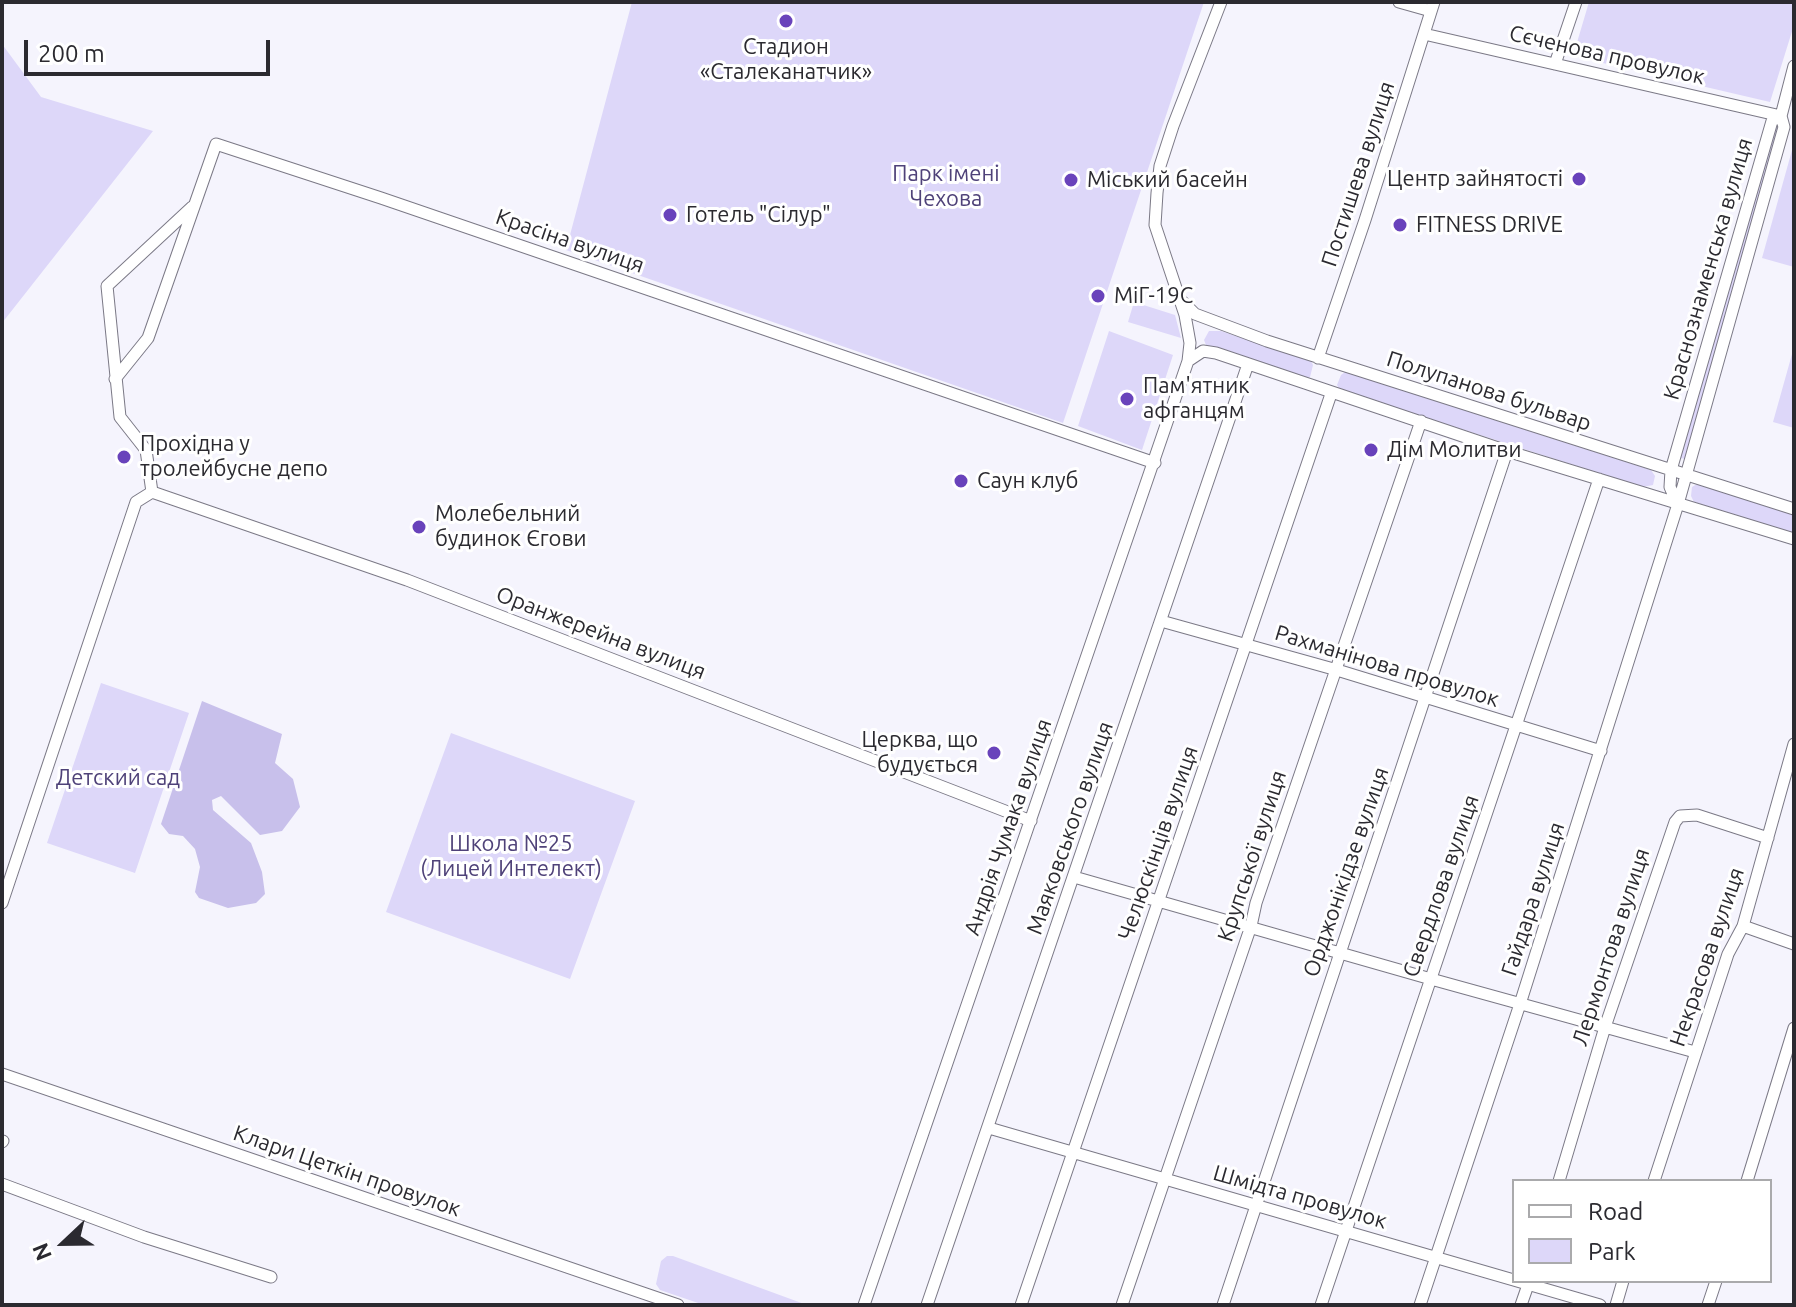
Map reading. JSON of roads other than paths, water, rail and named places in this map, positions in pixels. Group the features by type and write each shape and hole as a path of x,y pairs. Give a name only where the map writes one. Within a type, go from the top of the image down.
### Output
{"street":[{"name":"Андрія Чумака вулиця","path":"864,1305 1188,361 1190,343 1185,315 1155,225 1160,166 1221,2"},
{"path":"1399,2 1433,6"},
{"path":"1555,64 1576,2"},
{"name":"Постишева вулиця","path":"1318,358 1433,6"},
{"name":"Сєченова провулок","path":"1424,34 1781,116"},
{"path":"1781,116 1794,66"},
{"name":"Краснознаменська вулиця","path":"1781,116 1784,127 1678,504 1670,487 1671,470 1772,121 1781,116"},
{"name":"Красіна вулиця","path":"115,379 148,338 216,144 551,255 1155,463"},
{"path":"2,903 136,502 152,492 146,450 120,417 107,286 195,204"},
{"name":"Полупанова бульвар","path":"1178,297 1195,314 1216,324 1794,509"},
{"path":"1190,343 1194,331 1205,324 1216,324"},
{"path":"1188,361 1203,351 1248,364 1507,451 1794,539"},
{"name":"Маяковського вулиця","path":"927,1305 1248,364"},
{"name":"Челюскінців вулиця","path":"1021,1305 1331,394"},
{"name":"Крупської вулиця","path":"1122,1305 1421,421"},
{"name":"Орджонікідзе вулиця","path":"1223,1305 1507,451"},
{"name":"Свердлова вулиця","path":"1321,1305 1599,479"},
{"name":"Оранжерейна вулиця","path":"152,492 407,580 1031,821"},
{"name":"Гайдара вулиця","path":"1420,1305 1520,1004 1678,504"},
{"name":"Рахманінова провулок","path":"1161,621 1337,670 1601,751"},
{"name":"Некрасова вулиця","path":"1655,1179 1728,954 1743,926 1793,750"},
{"name":"Лермонтова вулиця","path":"1560,1179 1605,1027 1675,822 1680,816 1697,815 1768,838"},
{"path":"1074,877 1695,1052"},
{"path":"1743,926 1794,944"},
{"path":"1748,1179 1794,1028"},
{"name":"Клари Цеткін провулок","path":"2,1074 678,1305"},
{"name":"Шмідта провулок","path":"989,1128 1512,1278"},
{"path":"2,1184 144,1237 271,1277"},
{"path":"1521,1305 1528,1283"},
{"name":"Шмідта провулок","path":"1528,1283 1600,1305"},
{"path":"1616,1305 1622,1283"},
{"path":"1708,1305 1715,1283"}],"place":[{"name":"Стадион «Сталеканатчик»","path":"786,21"},
{"name":"Центр зайнятості","path":"1579,179"},
{"name":"Міський басейн","path":"1071,180"},
{"name":"Готель \"Сілур\"","path":"670,215"},
{"name":"FITNESS DRIVE","path":"1400,225"},
{"name":"МіГ-19С","path":"1098,296"},
{"name":"Пам'ятник афганцям","path":"1127,399"},
{"name":"Дім Молитви","path":"1371,450"},
{"name":"Прохідна у тролейбусне депо","path":"124,457"},
{"name":"Саун клуб","path":"961,481"},
{"name":"Молебельний будинок Єгови","path":"419,527"},
{"name":"Церква, що будується","path":"994,753"}],"park label":[{"name":"Парк імені Чехова","path":"946,186"},
{"name":"Детский сад","path":"118,778"},
{"name":"Школа №25 (Лицей Интелект)","path":"511,856"}]}
